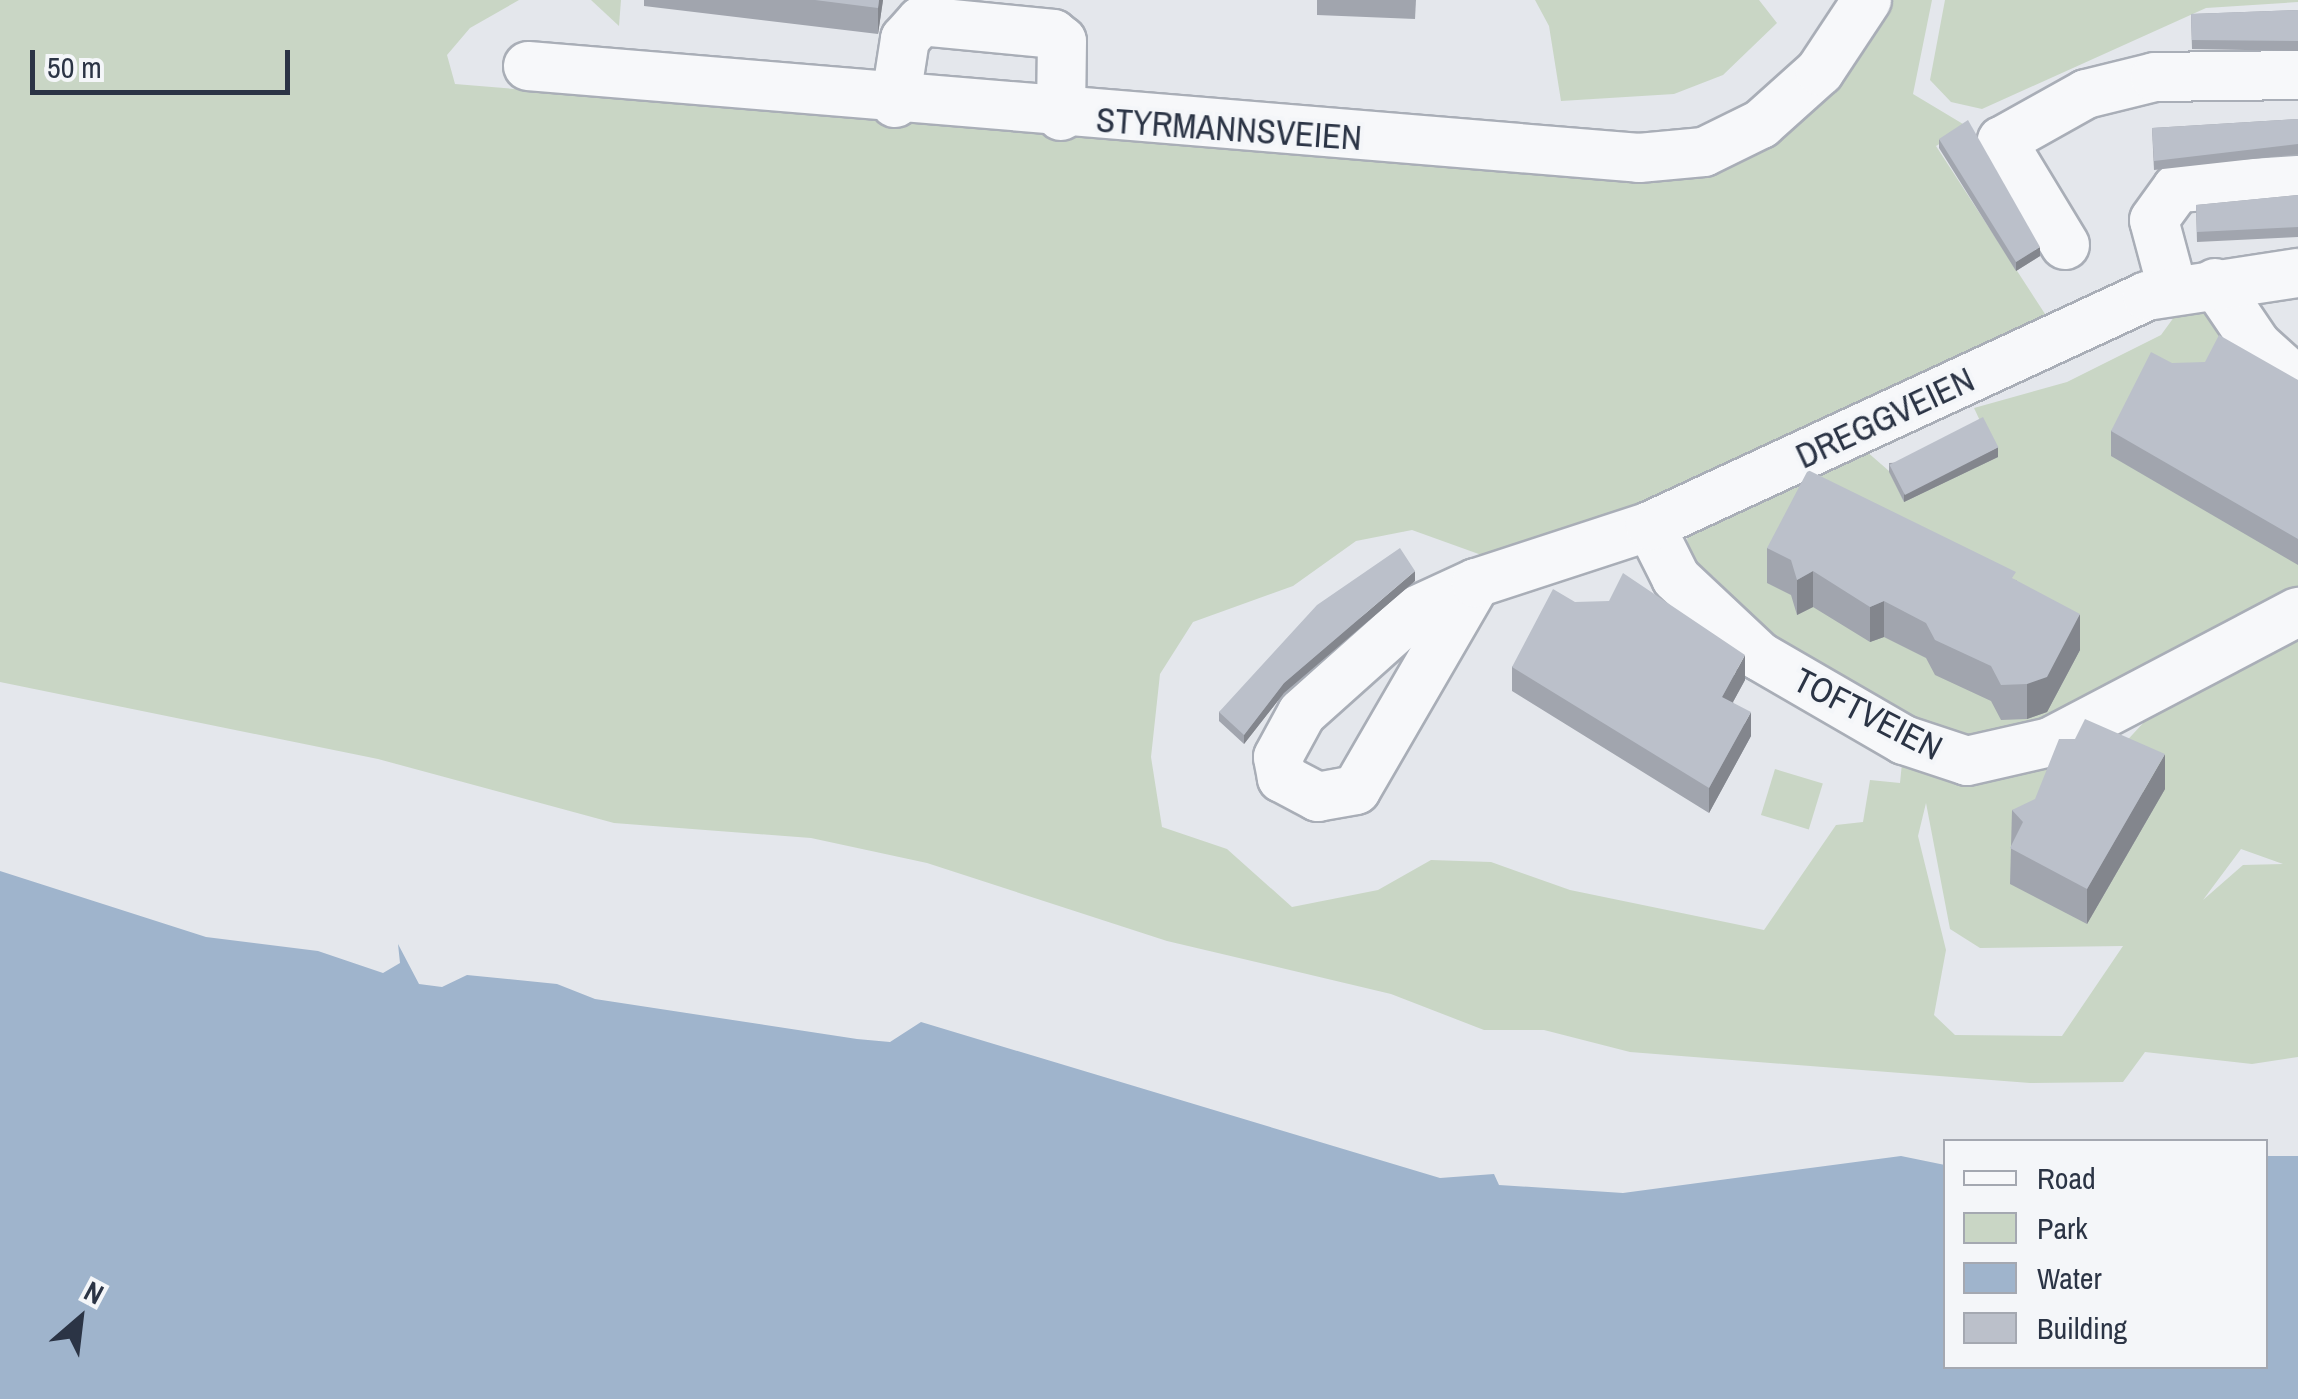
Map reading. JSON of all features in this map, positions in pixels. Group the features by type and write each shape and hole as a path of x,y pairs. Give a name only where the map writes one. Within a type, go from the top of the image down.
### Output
{"street":[{"name":"STYRMANNSVEIEN","path":"528,66 894,103 1558,154 1704,152 1761,124 1820,71 1867,0"},
{"path":"894,103 905,38 921,21 1053,34 1062,41 1061,116"},
{"path":"2065,245 2002,140 2086,94 2155,78 2298,74"},
{"path":"2298,180 2177,188 2154,220 2194,287 2298,382"},
{"name":"DREGGVEIEN","path":"1476,582 1356,790 1318,797 1282,778 1286,738 1328,682 1417,610 1476,582 1650,526 2194,287 2298,273"},
{"name":"TOFTVEIEN","path":"1650,526 1676,578 1759,656 1904,740 1967,760 2050,742 2298,612"}],"green space":[{"path":"0,0 519,0 470,28 447,55 455,84 1617,180 1687,180 1764,151 1835,85 1890,0 1932,0 1913,94 1968,127 1936,146 2047,317 1615,518 1487,557 1412,530 1356,541 1293,586 1193,622 1160,674 1151,757 1162,827 1227,849 1292,907 1378,890 1431,860 1491,862 1570,890 1764,930 1836,825 1863,822 1870,780 1900,783 1903,753 2122,746 2144,722 2143,700 2298,627 2298,1057 2252,1064 2145,1052 2123,1082 2030,1083 1630,1052 1544,1030 1484,1030 1391,994 1167,941 927,863 811,838 614,823 378,759 0,682","holes":["1926,803 1950,929 1980,948 2123,946 2062,1036 1955,1035 1934,1015 1946,950 1918,836","2241,849 2283,864 2243,865 2203,900"]},
{"path":"591,0 621,0 619,26"},
{"path":"1535,0 1759,0 1777,23 1723,75 1674,94 1561,101 1549,26"},
{"path":"1945,0 2298,2 2206,8 1982,109 1951,102 1930,80"},
{"path":"2185,302 2208,305 2298,398 2298,603 1986,752 1762,648 1755,618 1713,576 1690,568 1686,527 1858,444 1889,471 1904,501 1997,457 1974,408 2067,382 2161,335"},
{"path":"1775,769 1823,784 1809,830 1761,815"}],"water":[{"path":"0,871 206,937 318,951 383,973 400,963 398,944 419,984 442,987 467,975 557,984 595,999 890,1042 921,1022 1440,1178 1494,1174 1499,1185 1623,1193 1901,1156 1943,1165 1943,1369 2268,1369 2268,1156 2298,1156 2298,1399 0,1399"}],"building":[{"path":"815,0 879,0 878,8"},
{"path":"2298,10 2298,41 2192,40 2191,14"},
{"path":"2298,119 2298,144 2154,161 2152,128"},
{"path":"1968,120 2040,247 2016,262 1939,139"},
{"path":"2298,195 2298,227 2197,232 2196,205"},
{"path":"2219,335 2298,380 2298,539 2111,431 2151,352 2172,363 2205,362"},
{"path":"1983,417 1998,447 1905,495 1889,465"},
{"path":"1808,470 2016,572 2012,578 2080,614 2047,677 2027,684 2001,685 1991,666 1935,640 1926,623 1884,601 1870,607 1813,571 1797,580 1791,560 1767,548"},
{"path":"1400,548 1415,571 1284,683 1244,735 1219,712 1317,605"},
{"path":"1623,573 1745,655 1722,697 1751,712 1709,788 1512,667 1553,589 1575,602 1609,601"},
{"path":"2085,719 2165,754 2087,889 2010,848 2023,822 2012,810 2035,799 2059,739 2075,739"}]}
